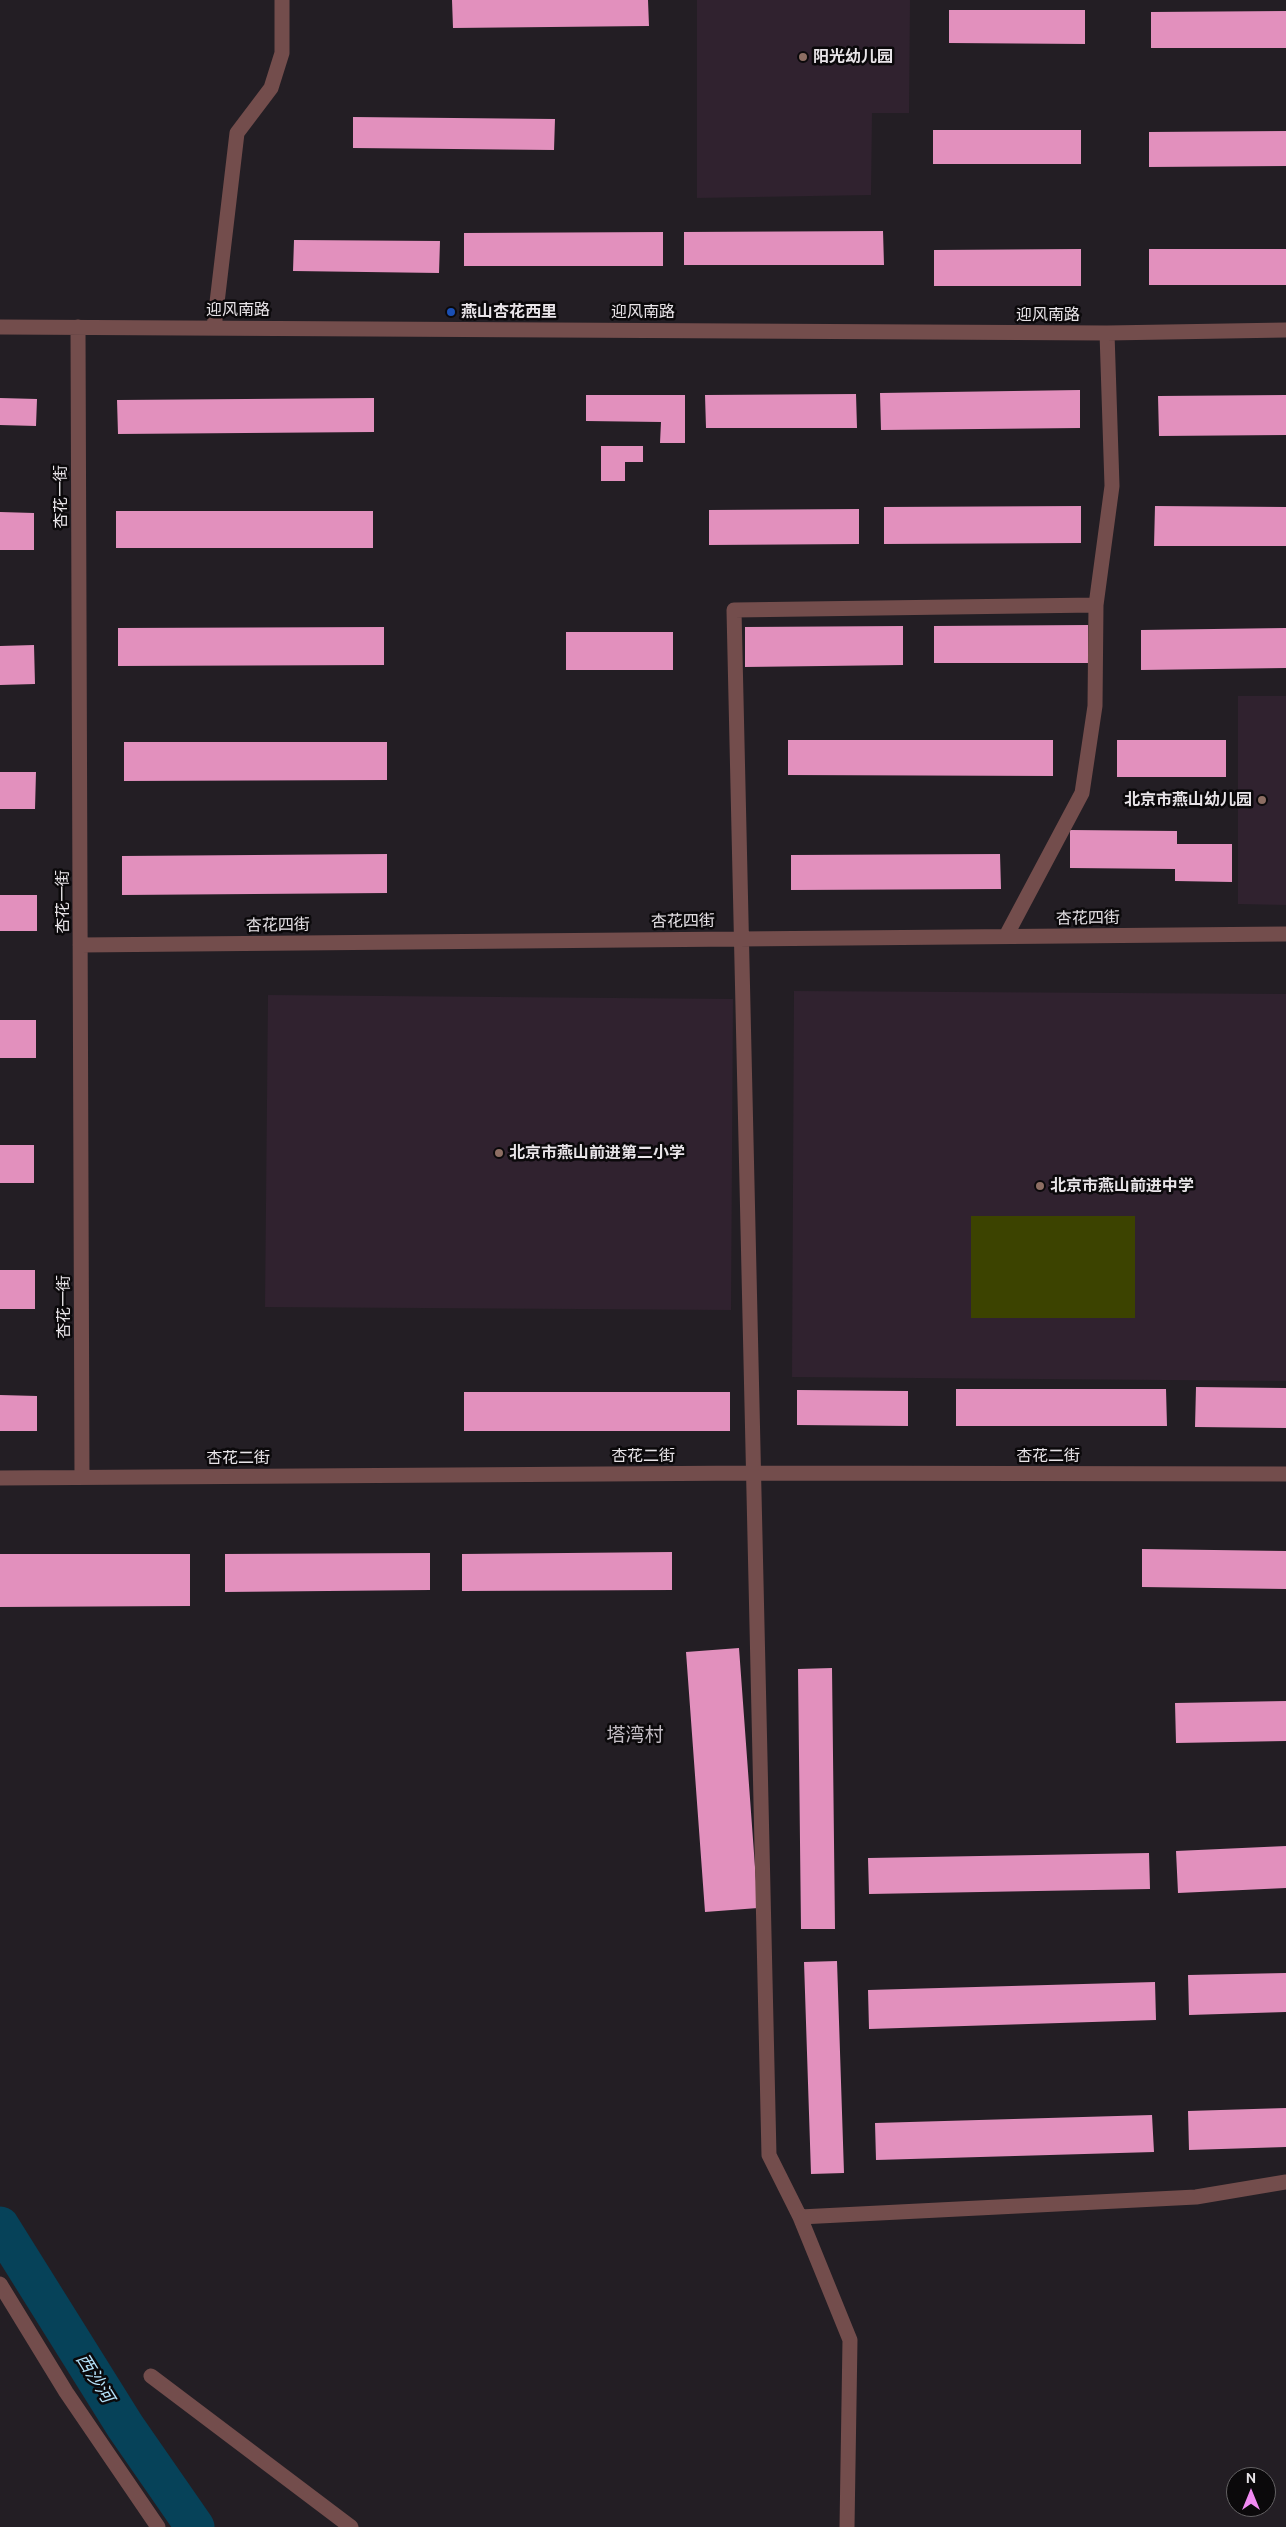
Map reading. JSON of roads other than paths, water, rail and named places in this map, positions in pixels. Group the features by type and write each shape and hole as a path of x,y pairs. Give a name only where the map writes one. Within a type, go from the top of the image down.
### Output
{"street":[{"path":"214,328 236,133 271,88 282,53 282,0"},
{"name":"迎风南路","path":"0,327 1107,333 1286,330"},
{"name":"杏花一街","path":"78,327 82,1477"},
{"path":"1006,936 1082,793 1095,706 1096,605 1112,486 1107,333"},
{"path":"847,2527 850,2340 800,2217 769,2154 734,610 1096,605"},
{"name":"杏花四街","path":"80,945 1286,934"},
{"name":"杏花二街","path":"0,1478 754,1473 1286,1474"},
{"path":"800,2217 1196,2197 1286,2182"},
{"path":"0,2284 66,2392 158,2527"},
{"path":"151,2376 351,2527"}],"waterway":[{"name":"西沙河","path":"0,2226 125,2426 195,2527"}],"place":[{"name":"阳光幼儿园","path":"803,57"},
{"name":"燕山杏花西里","path":"451,312"},
{"name":"北京市燕山幼儿园","path":"1262,800"},
{"name":"北京市燕山前进第二小学","path":"499,1153"},
{"name":"北京市燕山前进中学","path":"1040,1186"}],"district":[{"name":"塔湾村","path":"635,1735"}]}
